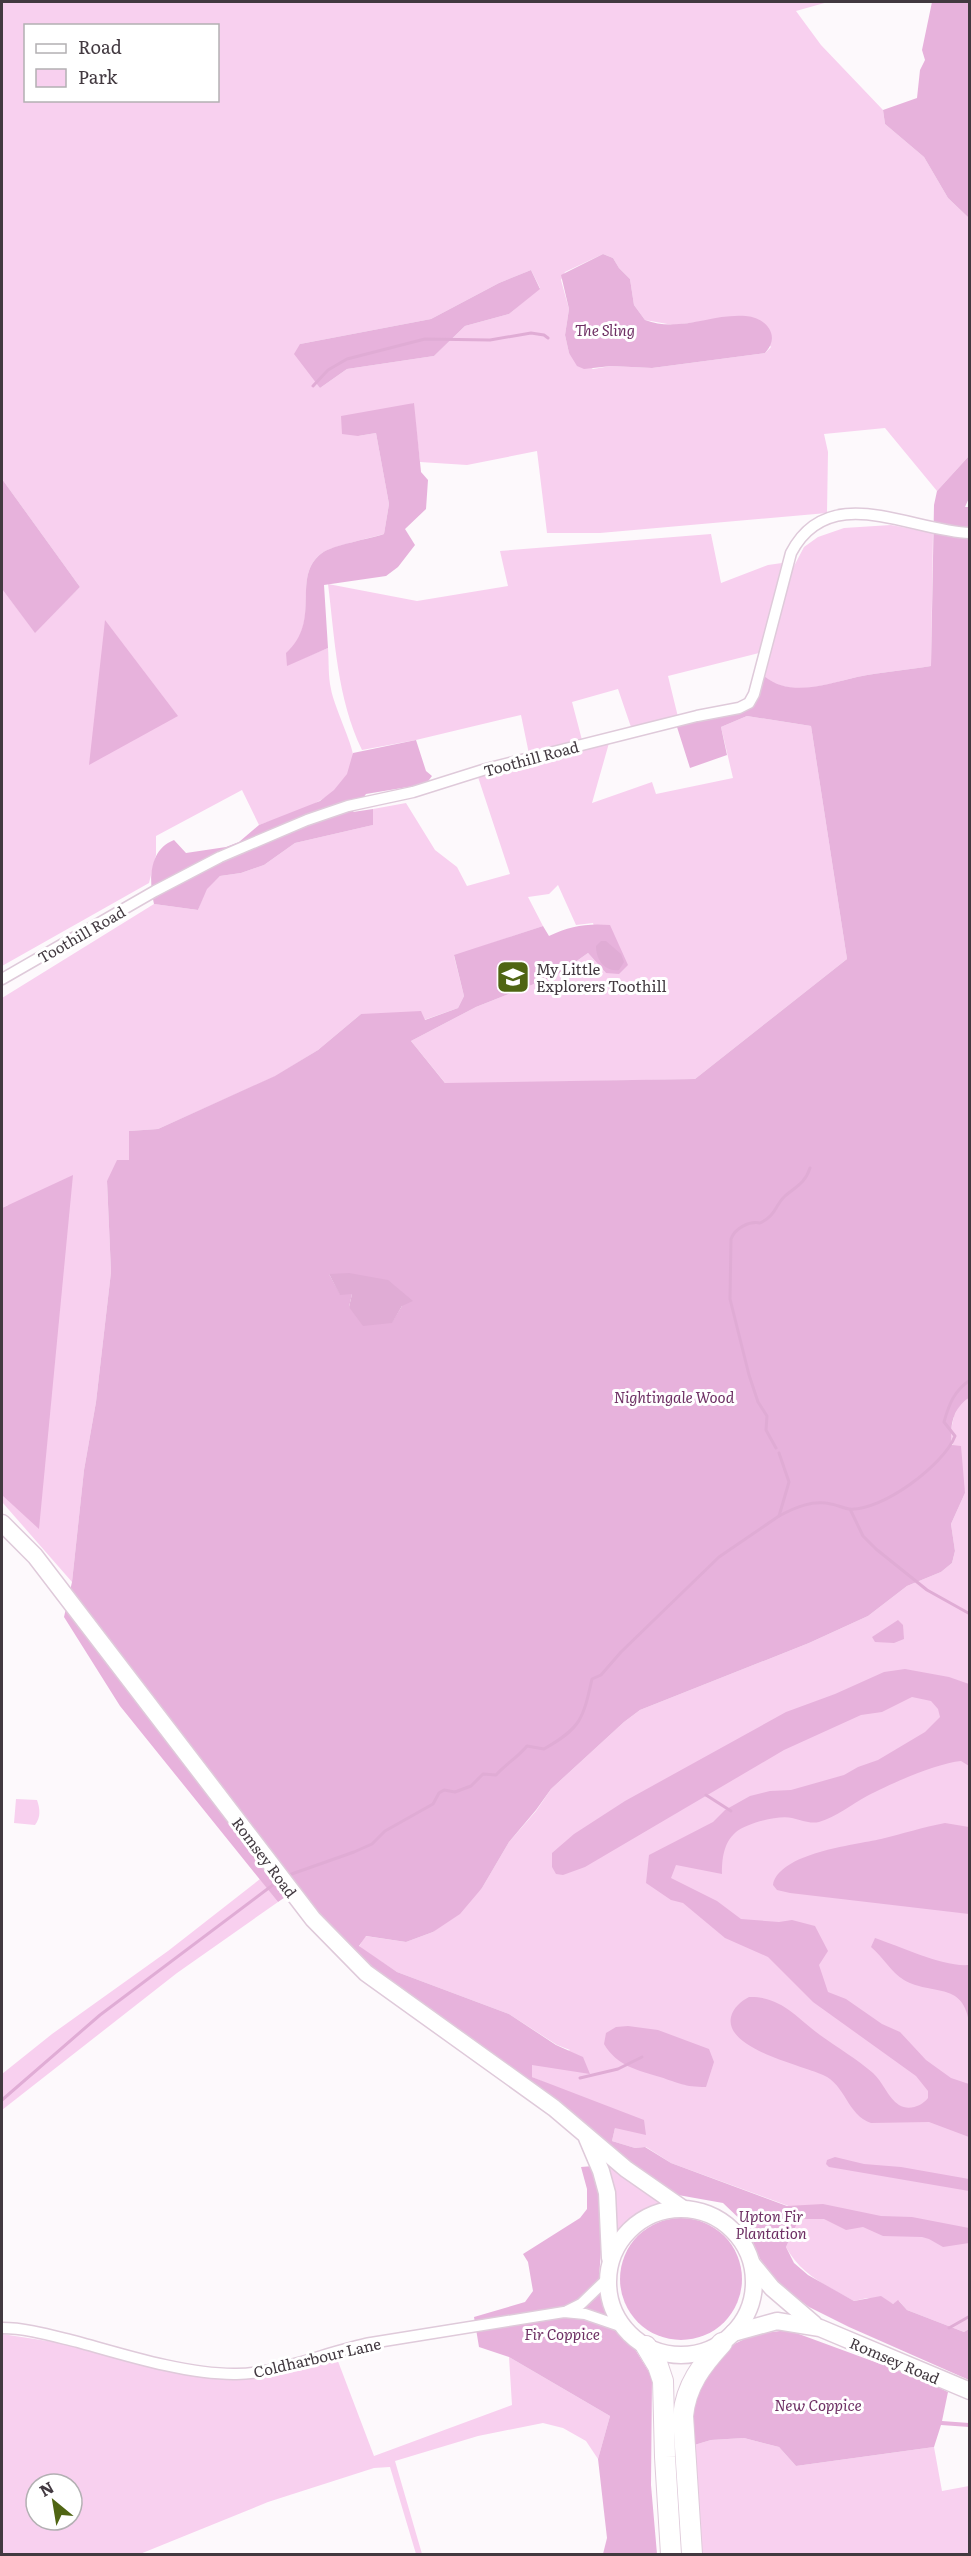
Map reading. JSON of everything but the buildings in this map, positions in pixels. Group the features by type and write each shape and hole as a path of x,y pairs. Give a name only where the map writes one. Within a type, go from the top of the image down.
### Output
{"highway":[{"path":"692,2554 682,2416 684,2404 694,2376 728,2338"},
{"path":"646,2346 658,2366 663,2381 664,2457 671,2554"}],"main road":[{"name":"Romsey Road","path":"2,1523 35,1556 313,1919 366,1973 554,2108 626,2169 682,2208"},
{"name":"Romsey Road","path":"586,2134 602,2171 607,2193 609,2270"},
{"path":"682,2208 706,2212 727,2224 743,2242 753,2265 754,2287 750,2308 728,2338 710,2349 684,2355 664,2353 646,2346 623,2327 611,2304 609,2270 615,2249 631,2227 655,2213 682,2208"},
{"name":"Romsey Road","path":"753,2265 784,2299 820,2328"},
{"name":"Romsey Road","path":"728,2338 777,2321 820,2328 969,2391"}],"street":[{"name":"Toothill Road","path":"2,979 155,891 220,857 307,820 348,806 413,792 486,769 697,716 738,708 749,703 754,694 791,553 798,539 826,520 844,514 872,513 923,526 969,533"},
{"name":"Coldharbour Lane","path":"564,2312 581,2304 609,2270"},
{"name":"Coldharbour Lane","path":"2,2328 49,2335 207,2373 235,2374 261,2373 340,2349 371,2343 564,2312 585,2314 623,2327"}],"green space":[{"path":"2,2 828,2 796,11 821,45 883,110 885,124 924,157 948,198 969,218 969,456 937,491 885,428 824,434 828,452 827,513 600,533 547,533 537,451 467,465 420,462 413,403 358,436 376,433 389,504 384,534 327,550 313,563 306,586 303,627 298,640 287,653 287,665 328,648 331,689 353,755 342,783 318,802 259,825 242,790 156,836 156,855 149,883 2,966 2,589 35,632 80,587 2,479","holes":["603,254 613,258 630,279 634,305 645,320 673,325 746,316 771,347 765,353 652,368 611,366 593,369 569,353 565,335 569,309 561,280 565,272","531,270 540,288 509,314 465,326 434,356 347,369 320,388 300,344 431,319 499,283"]},
{"path":"932,2 969,2 969,218 948,198 924,157 885,124 883,110 917,98 920,70 925,60 922,50"},
{"name":"The Sling","path":"603,254 613,258 630,279 634,305 645,320 683,324 721,317 754,317 765,324 772,334 770,347 765,353 652,368 611,366 584,369 577,366 569,353 565,335 569,309 561,275"},
{"path":"531,270 540,289 509,314 465,326 434,356 347,369 320,388 294,354 300,344 431,319 499,283"},
{"path":"414,403 421,472 428,480 426,509 405,529 415,545 398,567 386,576 324,585 328,648 287,666 286,653 297,640 303,627 306,586 313,563 327,550 384,534 389,504 376,433 358,436 342,434 341,416"},
{"name":"Nightingale Wood","path":"969,456 969,498 965,507 970,507 970,1397 956,1412 951,1431 952,1445 961,1446 965,1493 951,1524 955,1551 952,1563 941,1572 907,1586 868,1616 809,1643 640,1710 551,1789 509,1842 482,1888 460,1914 433,1932 406,1942 366,1936 359,1946 397,1972 509,2014 556,2045 583,2057 590,2074 532,2065 532,2077 644,2120 646,2135 615,2128 612,2141 635,2148 645,2147 671,2163 787,2206 823,2204 881,2216 912,2217 969,2228 969,2243 943,2247 922,2237 883,2236 863,2227 846,2230 824,2219 799,2219 786,2247 794,2263 808,2275 854,2301 881,2296 893,2304 898,2300 907,2310 964,2332 969,2329 969,2380 809,2307 784,2289 760,2259 746,2225 723,2203 678,2195 651,2178 403,1994 350,1950 297,1889 278,1902 120,1706 64,1617 72,1582 84,1470 96,1402 111,1272 107,1181 117,1160 129,1160 129,1131 158,1129 275,1076 318,1050 361,1014 421,1011 425,1020 458,1008 464,996 454,955 543,926 549,936 579,926 610,925 628,965 619,974 606,973 588,953 557,975 476,1007 411,1041 445,1083 695,1079 847,959 811,726 747,716 721,727 727,755 690,768 677,727 702,719 741,712 764,676 774,683 797,688 821,686 866,675 931,666 934,505 937,491","holes":["329,1274 402,1306 392,1322 349,1307 352,1294 340,1294"]},
{"path":"2,479 80,587 35,633 2,589"},
{"path":"891,525 933,533 931,666 866,675 809,688 786,687 764,676 793,568 804,547 818,537 844,528"},
{"path":"711,534 721,583 768,565 782,563 759,653 668,676 678,717 631,727 618,689 572,702 582,740 529,754 521,715 416,740 362,750 342,689 328,584 417,601 508,586 500,551"},
{"path":"105,620 178,716 89,765"},
{"path":"747,716 811,726 847,959 695,1079 446,1084 411,1041 476,1007 557,975 588,953 606,973 593,923 576,925 558,885 549,894 528,897 543,926 454,956 464,996 458,1008 424,1020 361,1014 318,1050 276,1076 158,1129 129,1131 129,1160 107,1181 111,1272 96,1402 84,1470 72,1582 2,1502 2,1254 8,1205 2,1208 2,998 154,904 198,910 206,889 220,876 241,873 264,865 295,843 373,825 373,809 406,803 435,850 457,867 467,886 510,874 478,777 609,743 592,803 652,782 656,794 733,778 721,727"},
{"path":"416,740 426,771 432,776 426,784 366,794 353,812 373,809 373,825 295,843 264,865 241,873 220,876 207,889 198,910 154,904 151,886 152,867 159,851 165,845 174,840 186,853 226,847 239,842 259,825 320,801 334,790 347,774 353,753"},
{"path":"73,1175 39,1529 2,1495 2,1208"},
{"path":"969,1397 969,2329 964,2332 907,2310 899,2301 893,2304 867,2298 854,2301 825,2285 799,2265 786,2247 802,2211 671,2163 646,2147 635,2148 612,2141 615,2128 567,2092 532,2077 531,2065 570,2050 557,2045 509,2014 397,1972 359,1947 365,1936 406,1942 433,1932 482,1888 509,1842 536,1811 551,1789 640,1710 809,1643 868,1616 907,1586 941,1572 952,1563 955,1551 951,1524 965,1493 950,1434 954,1416 961,1402"},
{"path":"898,1620 903,1625 904,1639 894,1643 875,1642 872,1637"},
{"path":"905,1669 949,1677 969,1684 969,1766 961,1761 927,1770 877,1791 838,1814 819,1822 786,1817 763,1820 747,1826 736,1832 728,1841 723,1857 722,1874 676,1865 671,1878 717,1901 741,1919 779,1922 792,1920 815,1926 828,1951 819,1965 828,1992 846,1999 882,2024 900,2032 926,2060 951,2078 969,2084 969,2137 929,2122 871,2123 857,2114 831,2080 766,2054 739,2038 732,2028 731,2017 735,2008 749,1997 770,2000 788,2009 867,2068 899,2105 907,2108 915,2107 928,2098 928,2091 916,2076 813,2002 768,1957 725,1938 683,1903 671,1900 646,1883 649,1855 713,1822 725,1810 750,1796 770,1791 791,1790 844,1775 878,1760 925,1732 940,1717 938,1709 931,1701 912,1697 882,1712 861,1715 784,1750 585,1867 563,1875 556,1874 552,1867 552,1853 574,1834 625,1801 786,1712 835,1694 884,1672"},
{"path":"16,1799 37,1800 39,1813 35,1825 14,1823"},
{"path":"945,1823 969,1827 969,1914 790,1893 777,1890 773,1885 778,1874 789,1865 819,1852"},
{"path":"260,1879 278,1902 177,1973 2,2110 2,2074 52,2034 168,1951"},
{"path":"875,1938 935,1960 969,1965 969,2021 965,2008 953,1995 915,1985 899,1977 871,1947"},
{"path":"628,2026 658,2030 709,2049 714,2062 706,2087 682,2084 643,2072 621,2062 604,2044 606,2033 616,2027"},
{"path":"835,2157 864,2164 901,2167 969,2179 969,2191 829,2167 826,2164 827,2160"},
{"path":"605,2161 665,2206 637,2216 616,2236 617,2216 613,2188"},
{"name":"Fir Coppice","path":"593,2166 604,2213 599,2277 603,2307 615,2329 633,2346 652,2377 651,2485 657,2554 603,2554 607,2538 598,2459 610,2416 509,2357 479,2347 474,2317 525,2302 533,2291 528,2262 523,2254 580,2218 587,2209 587,2189 581,2167"},
{"path":"681,2218 704,2223 715,2228 724,2236 732,2245 737,2256 742,2279 737,2302 732,2313 724,2322 715,2330 704,2335 681,2340 658,2335 647,2330 638,2322 630,2313 625,2302 620,2279 625,2256 630,2245 638,2236 647,2228 658,2223"},
{"name":"New Coppice","path":"788,2330 875,2362 890,2365 948,2392 942,2421 969,2423 969,2427 941,2425 934,2447 796,2466 779,2447 744,2438 711,2440 691,2446 691,2401 700,2383 728,2347 755,2334"},
{"path":"2,2334 54,2342 205,2376 238,2380 336,2356 374,2456 512,2405 509,2357 610,2416 598,2459 586,2441 563,2428 543,2423 478,2436 395,2461 422,2554 416,2554 390,2467 374,2468 268,2502 140,2554 2,2554"},
{"path":"744,2438 779,2447 796,2466 934,2447 942,2491 969,2486 969,2554 700,2554 691,2446 711,2440"}],"shaded area":[{"path":"601,941 606,941 621,954 624,962 619,970 605,967 599,960 596,946"},
{"path":"349,1273 388,1280 413,1301 402,1306 392,1323 363,1326 349,1307 352,1294 340,1295 329,1274"}],"waterway":[{"path":"313,386 328,370 347,359 425,339 490,340 531,333 548,338"},
{"path":"776,1448 766,1430 767,1416 758,1402 749,1375 730,1299 731,1239 743,1226 760,1223 769,1217 782,1199 803,1181 810,1168"},
{"path":"779,1516 798,1507 817,1503 849,1509 862,1508 878,1503 910,1484 925,1473 949,1448 955,1436 944,1422 946,1415 956,1393 970,1380"},
{"path":"286,1876 372,1844 385,1831 433,1804 439,1793 444,1790 455,1792 471,1786 483,1774 496,1775 527,1746 544,1749 566,1735 583,1713 592,1679 601,1675 621,1652 719,1557 779,1516 789,1482 779,1453"},
{"path":"850,1509 863,1536 876,1549 927,1590 970,1614"},
{"path":"706,1795 731,1811"},
{"path":"2,2100 100,2015 278,1881"},
{"path":"580,2078 618,2069 642,2057"},
{"path":"949,2328 970,2316"}],"place":[{"name":"My Little Explorers Toothill","path":"513,977"}],"park label":[{"name":"Upton Fir Plantation","path":"771,2224"}]}
